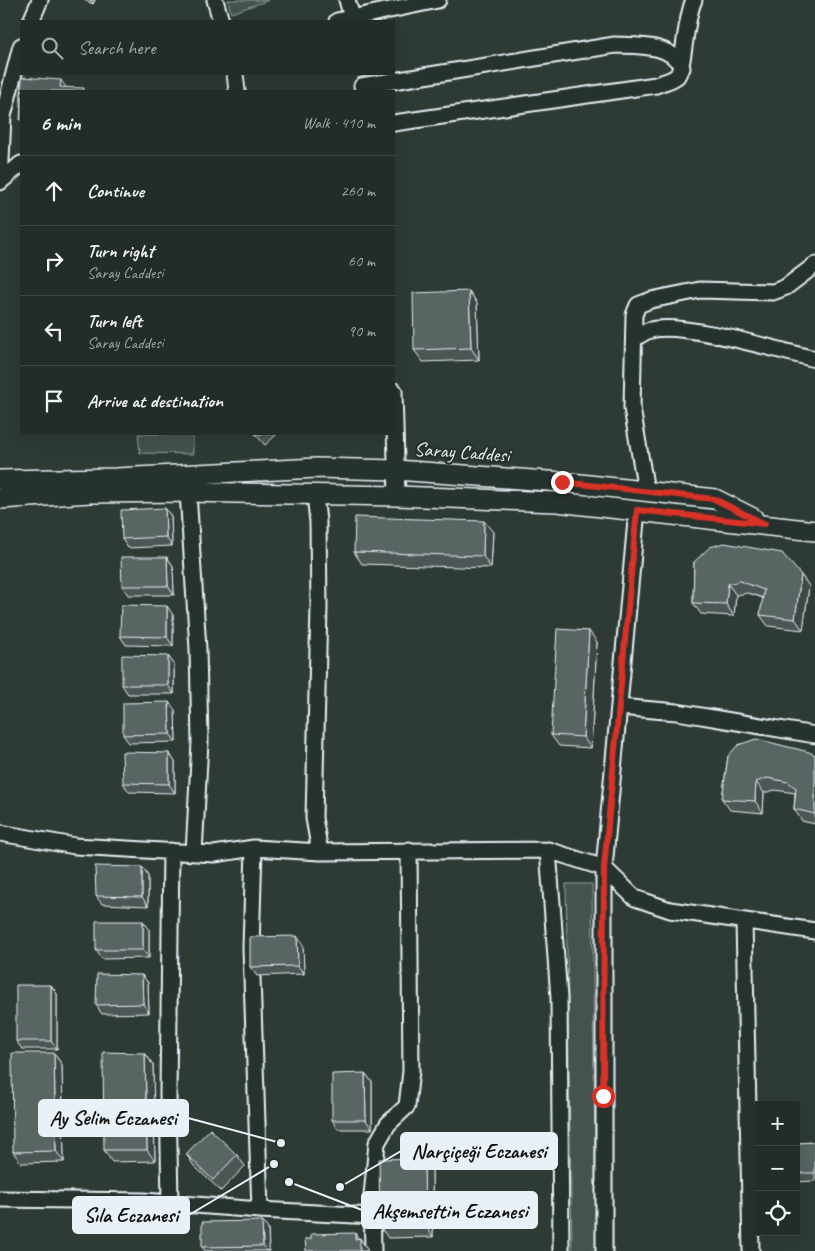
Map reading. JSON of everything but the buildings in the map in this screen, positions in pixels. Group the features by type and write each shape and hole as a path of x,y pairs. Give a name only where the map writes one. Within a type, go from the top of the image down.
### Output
{"street":[{"path":"31,20 40,0"},
{"path":"216,0 221,20"},
{"path":"347,0 347,20 438,0"},
{"path":"395,123 656,85 671,80 682,68 683,41 689,10 694,0"},
{"path":"362,84 615,45 643,46 666,51 679,60 682,68"},
{"path":"0,182 3,116 20,50"},
{"path":"235,75 238,90"},
{"path":"0,182 20,165"},
{"path":"646,491 632,408 634,315 638,305 651,300 700,290 773,292 786,287 815,266"},
{"path":"634,339 649,330 662,328 693,331 815,359"},
{"path":"395,430 397,496"},
{"name":"Saray Caddesi","path":"0,480 116,478 316,468 396,470 562,482 714,499 765,524"},
{"path":"188,492 198,649 200,742 194,852"},
{"name":"Saray Caddesi","path":"0,499 90,493 188,492 397,496 557,502 815,531"},
{"path":"315,494 318,522 319,607 314,818 320,852"},
{"path":"604,1251 604,868 637,510"},
{"path":"619,707 678,712 815,736"},
{"path":"0,833 75,846 214,854 254,848 320,852 548,850 604,868 635,898 670,910 815,931"},
{"path":"254,848 251,948 260,1210"},
{"path":"374,1251 372,1196 377,1143 388,1124 407,1106 411,1072 409,850"},
{"path":"548,850 560,998 561,1251"},
{"path":"170,1204 168,1094 172,851"},
{"path":"744,921 751,1251"},
{"path":"0,1199 144,1201 373,1216"}],"shaded area":[{"path":"228,0 269,0 231,13"},
{"path":"138,435 193,435 193,454 140,453"},
{"path":"566,884 592,884 596,1251 572,1251"}],"place":[{"name":"Ay Selim Eczanesi","path":"281,1143"},
{"name":"Sıla Eczanesi","path":"274,1164"},
{"name":"Akşemsettin Eczanesi","path":"289,1182"},
{"name":"Narçiçeği Eczanesi","path":"340,1187"}],"route":[{"path":"562,482 714,499 765,524 637,510 604,868 603,1096"}]}
